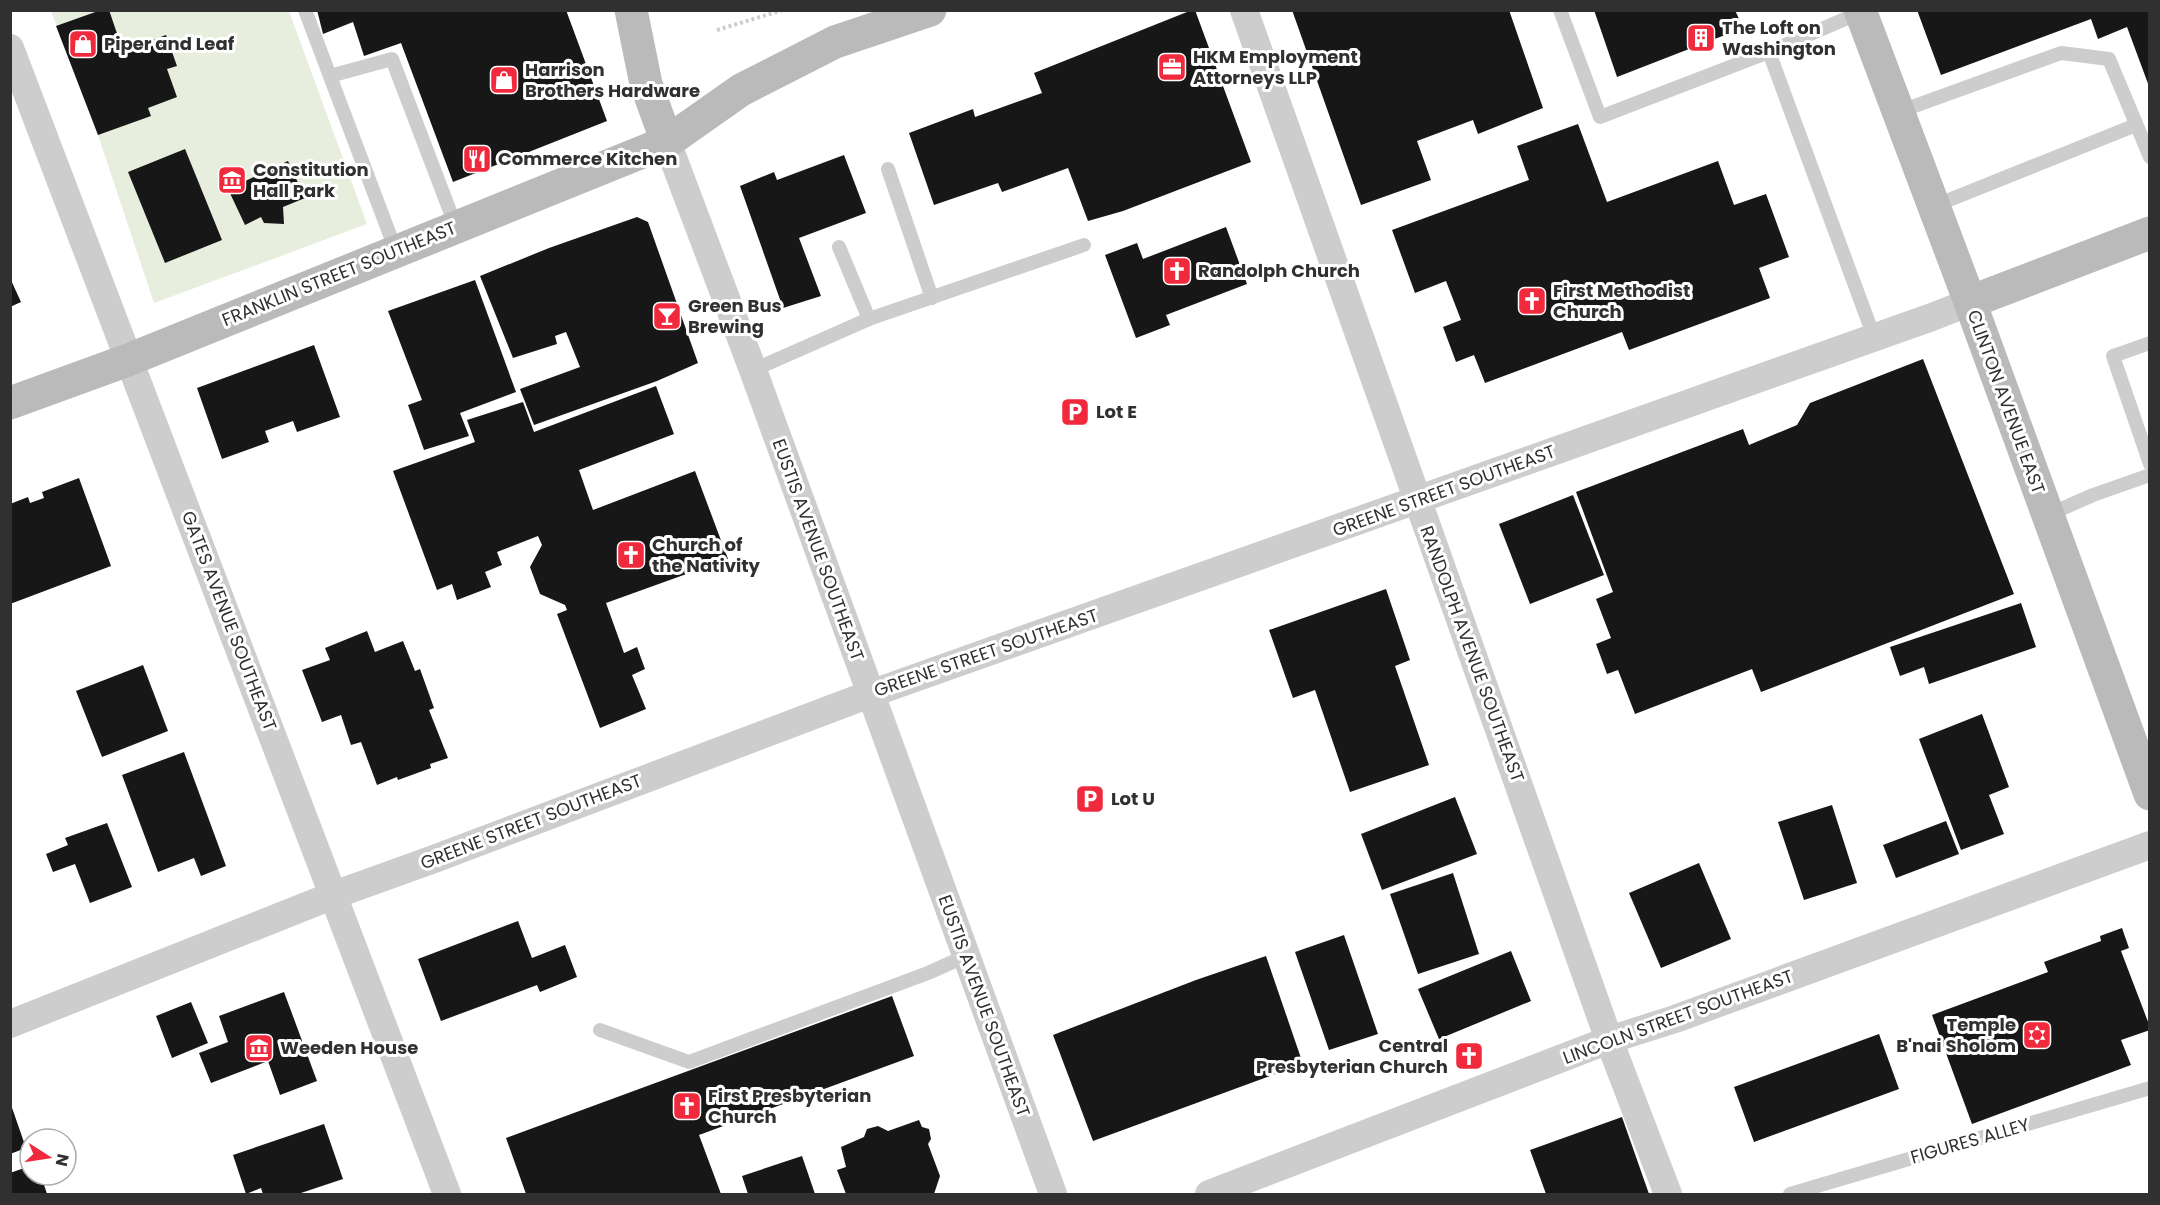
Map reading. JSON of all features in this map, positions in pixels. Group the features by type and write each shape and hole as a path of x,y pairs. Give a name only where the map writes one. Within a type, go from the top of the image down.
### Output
{"street":[{"path":"631,10 646,84 667,142"},
{"name":"FRANKLIN STREET SOUTHEAST","path":"10,402 128,360 667,142 741,90 835,42 930,10"},
{"name":"RANDOLPH AVENUE SOUTHEAST","path":"1244,10 1609,1040 1668,1194"},
{"name":"CLINTON AVENUE EAST","path":"1860,11 1970,302 2150,794"},
{"name":"GATES AVENUE SOUTHEAST","path":"10,48 447,1194"},
{"name":"EUSTIS AVENUE SOUTHEAST","path":"667,142 753,370 1053,1194"},
{"path":"1970,302 2150,233"},
{"name":"GREENE STREET SOUTHEAST","path":"10,1024 334,895 870,694 1970,302"},
{"name":"LINCOLN STREET SOUTHEAST","path":"1209,1194 1609,1040 1675,1019 2150,845"}],"lane":[{"path":"305,10 396,251"},
{"path":"1560,10 1600,117 1769,52 1860,11"},
{"path":"1769,52 1874,337"},
{"path":"1898,112 2061,53 2109,60 2150,158"},
{"path":"330,76 392,59 456,227"},
{"path":"1933,207 2136,125"},
{"path":"888,169 932,297"},
{"path":"753,370 869,319 1084,245"},
{"path":"839,247 869,319"},
{"path":"2150,343 2113,356 2150,464"},
{"path":"2047,516 2093,495 2150,475"},
{"path":"600,1030 689,1062 917,977 966,956"},
{"name":"FIGURES ALLEY","path":"1790,1194 2150,1088"}],"path":[{"path":"717,30 783,10"}],"green space":[{"name":"Constitution Hall Park","path":"51,11 289,11 367,224 154,303 98,135"}],"building":[{"path":"101,10 109,10 123,51 166,35 177,66 167,69 177,97 148,108 151,116 98,135 56,26"},
{"path":"317,10 566,10 607,121 453,182 401,43 364,56 353,22 323,34"},
{"path":"1195,10 1251,162 1123,211 1088,221 1068,168 1002,192 998,183 934,205 909,133 973,109 975,117 1042,93 1034,73"},
{"path":"1292,10 1509,10 1543,108 1478,134 1473,120 1417,141 1431,180 1361,205"},
{"path":"1594,10 1735,10 1743,28 1617,77"},
{"path":"1917,10 2150,10 2150,89 2127,27 2098,39 2091,19 1941,75"},
{"path":"1578,124 1607,202 1718,161 1734,205 1766,194 1789,257 1759,268 1770,298 1629,350 1622,332 1485,383 1474,355 1456,362 1443,327 1461,320 1446,281 1415,293 1392,230 1529,180 1517,146"},
{"path":"185,149 222,240 165,263 128,172"},
{"path":"844,155 866,213 799,238 821,296 783,308 740,186 774,172 777,180"},
{"path":"288,161 305,198 283,207 284,224 264,223 261,217 245,225 228,189"},
{"path":"637,217 648,222 698,363 657,381 534,425 520,389 580,367 566,332 555,336 557,344 513,358 480,276 549,248"},
{"name":"Randolph Church","path":"1226,227 1247,284 1166,315 1170,325 1136,338 1105,255 1137,243 1143,259"},
{"path":"10,278 21,302 10,307"},
{"path":"475,280 516,392 460,413 469,436 424,450 408,405 422,400 388,311"},
{"path":"314,345 340,417 297,432 293,421 265,431 269,442 222,459 197,388"},
{"path":"1923,359 2014,594 1761,692 1752,669 1635,714 1618,670 1607,674 1596,644 1611,638 1596,599 1613,592 1576,492 1743,429 1749,445 1797,425 1810,403"},
{"name":"Church of the Nativity","path":"656,386 674,434 579,470 593,510 695,471 728,559 606,603 624,653 637,647 645,669 632,675 646,709 600,728 557,614 567,610 565,605 540,594 530,567 542,545 538,536 497,552 502,565 485,572 491,587 457,600 452,584 437,590 393,471 475,442 467,420 523,402 534,432"},
{"path":"79,478 111,566 10,604 10,504 28,497 30,503 44,498 42,492"},
{"path":"1573,495 1604,575 1530,604 1499,524"},
{"path":"1386,589 1410,660 1395,666 1429,765 1350,792 1315,690 1293,698 1269,630"},
{"path":"2021,603 2036,647 1929,684 1924,667 1900,676 1890,647"},
{"path":"367,631 375,652 403,641 415,671 420,669 434,708 429,710 448,758 430,764 431,768 377,785 361,742 351,745 341,715 322,722 302,670 330,660 325,648"},
{"path":"143,665 168,731 102,757 76,691"},
{"path":"1982,714 2009,787 1989,795 2004,834 1961,850 1919,739"},
{"path":"184,752 226,866 201,876 194,858 158,872 122,775"},
{"path":"1455,797 1477,854 1382,890 1361,834"},
{"path":"1832,805 1857,883 1804,900 1778,822"},
{"path":"1946,821 1959,854 1896,878 1883,845"},
{"path":"107,823 132,887 90,903 75,864 53,872 46,854 68,845 65,838"},
{"path":"1699,863 1731,939 1661,968 1629,893"},
{"path":"1453,873 1479,954 1418,974 1390,894"},
{"path":"518,921 532,958 565,945 577,977 540,992 537,985 441,1021 418,959"},
{"name":"Temple B'nai Sholom","path":"2122,928 2129,948 2121,951 2150,1027 2150,1030 2121,1040 2131,1065 1972,1124 1932,1015 2048,972 2044,962 2101,941 2100,936"},
{"path":"1344,935 1378,1034 1329,1050 1295,952"},
{"path":"1511,951 1531,1001 1439,1039 1418,989"},
{"path":"1266,956 1303,1064 1093,1141 1053,1035 1196,980"},
{"name":"Weeden House","path":"284,992 317,1081 280,1095 268,1061 211,1083 199,1053 228,1042 219,1016"},
{"name":"First Presbyterian Church","path":"892,996 914,1056 699,1135 721,1194 526,1194 506,1138"},
{"path":"191,1002 208,1043 172,1058 156,1016"},
{"path":"1879,1034 1899,1089 1754,1142 1734,1087"},
{"path":"10,1102 19,1127 18,1151 10,1154"},
{"path":"1622,1117 1649,1194 1546,1194 1530,1150"},
{"path":"919,1120 922,1127 929,1129 931,1139 928,1144 940,1176 934,1194 846,1194 837,1170 846,1167 841,1147 864,1137 867,1129 878,1126 888,1131"},
{"path":"324,1124 343,1179 298,1194 263,1194 261,1188 246,1194 233,1155"},
{"name":"First Presbyterian Church","path":"802,1156 815,1194 748,1194 742,1176"},
{"path":"18,1170 18,1187 45,1187 47,1194 10,1194 10,1173"}],"place":[{"name":"The Loft on Washington","path":"1701,38"},
{"name":"Piper and Leaf","path":"83,44"},
{"name":"HKM Employment Attorneys LLP","path":"1172,67"},
{"name":"Harrison Brothers Hardware","path":"504,80"},
{"name":"Commerce Kitchen","path":"477,159"},
{"name":"Constitution Hall Park","path":"232,180"},
{"name":"Randolph Church","path":"1177,271"},
{"name":"First Methodist Church","path":"1532,301"},
{"name":"Green Bus Brewing","path":"667,316"},
{"name":"Lot E","path":"1075,412"},
{"name":"Church of the Nativity","path":"631,555"},
{"name":"Lot U","path":"1090,799"},
{"name":"Temple B'nai Sholom","path":"2037,1035"},
{"name":"Weeden House","path":"259,1048"},
{"name":"Central Presbyterian Church","path":"1469,1056"},
{"name":"First Presbyterian Church","path":"687,1106"}]}
